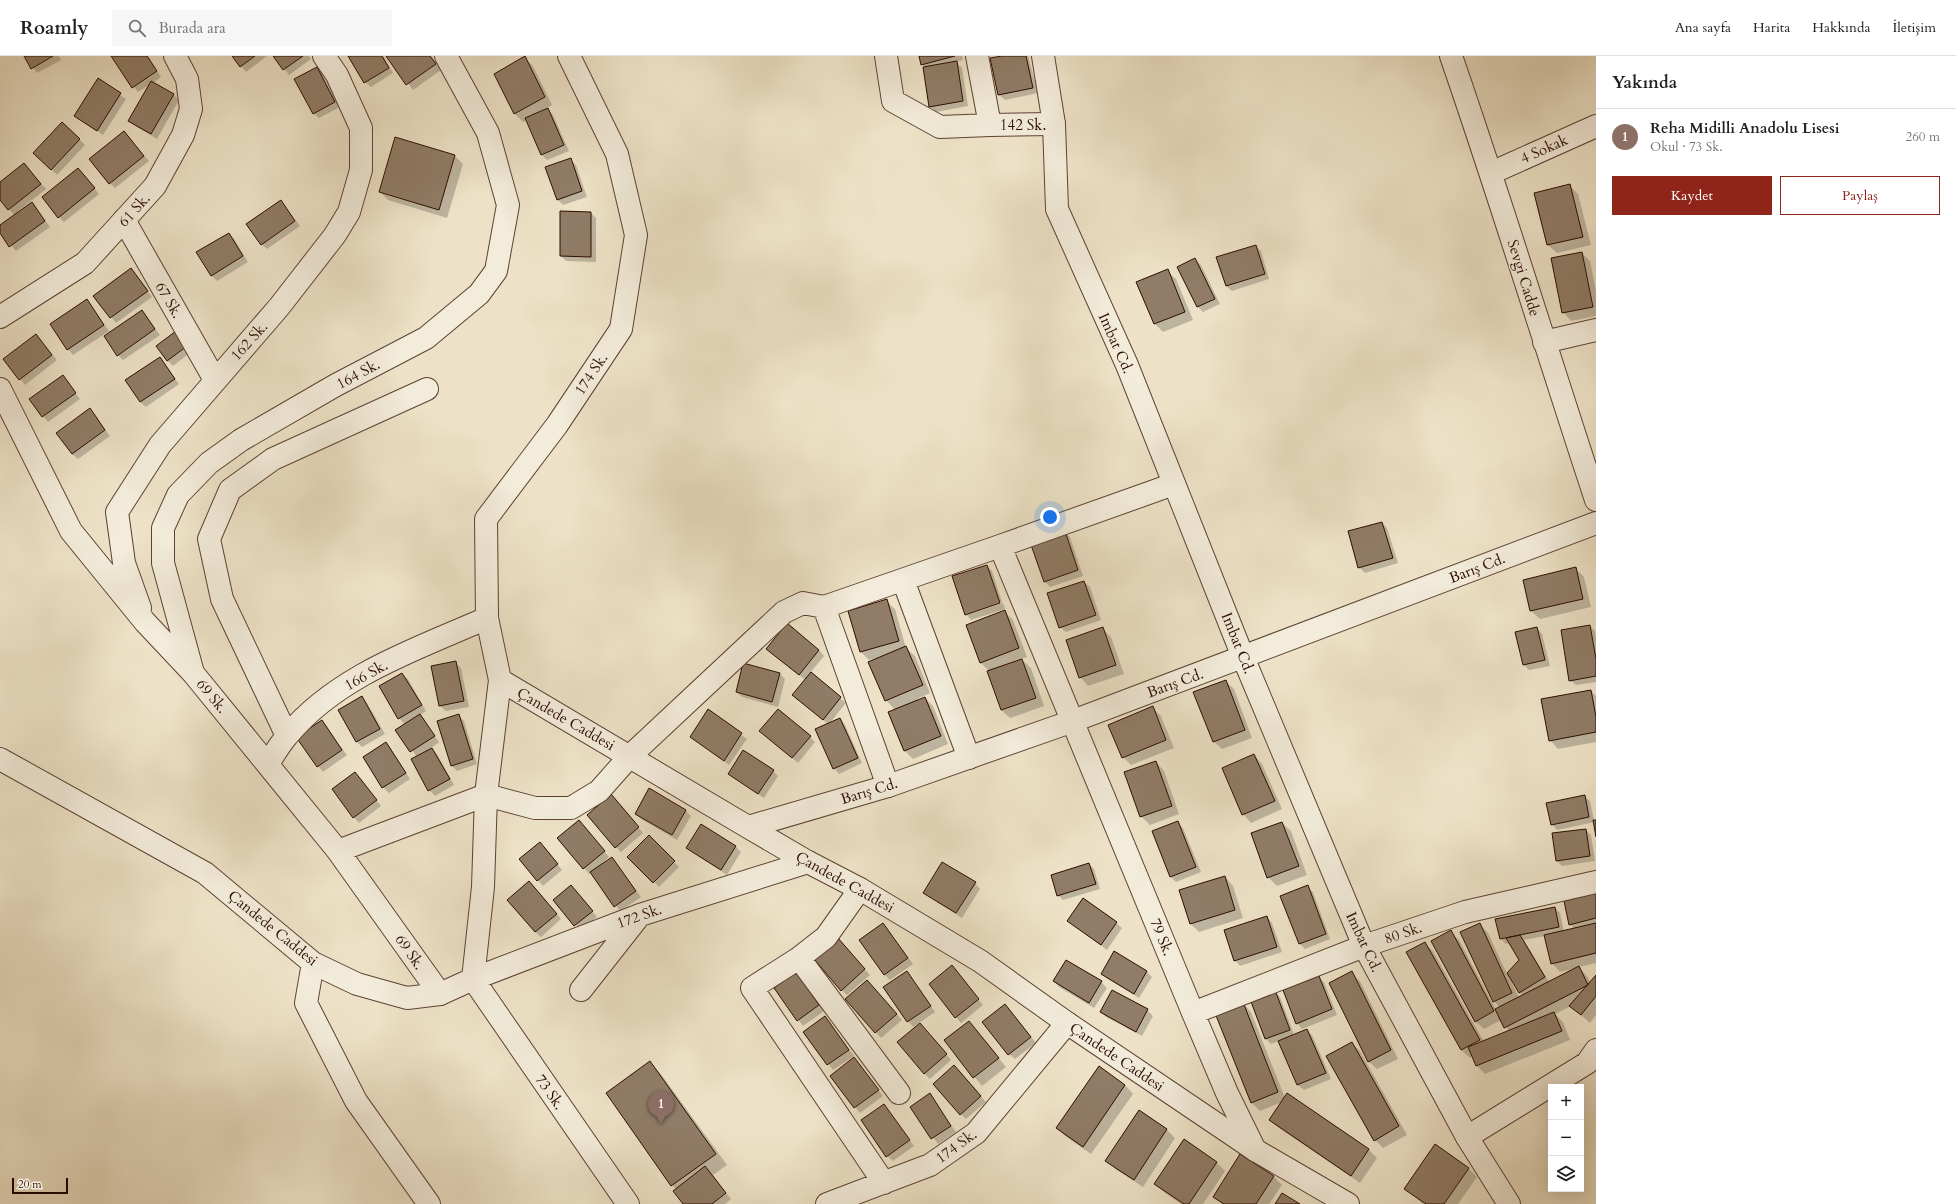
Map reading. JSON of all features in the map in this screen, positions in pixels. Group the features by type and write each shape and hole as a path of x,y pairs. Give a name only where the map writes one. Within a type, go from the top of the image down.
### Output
{"street":[{"name":"61 Sk.","path":"0,318 85,263 155,186 183,135 191,109 187,79 176,56"},
{"name":"162 Sk.","path":"145,622 124,562 117,512 160,444 279,307 336,235 349,212 361,170 361,128 337,75 324,56"},
{"name":"164 Sk.","path":"193,673 163,563 163,528 178,495 209,463 242,440 336,385 426,338 479,294 496,271 508,206 488,133 446,56"},
{"name":"174 Sk.","path":"500,680 487,618 486,519 557,425 621,329 636,235 617,154 569,56"},
{"path":"886,56 893,100 940,127 990,125"},
{"name":"142 Sk.","path":"977,56 990,125 1054,124"},
{"name":"Imbat Cd.","path":"1043,56 1054,124 1057,209 1127,366 1243,657 1364,946 1468,1137 1509,1204"},
{"name":"Sevgi Cadde","path":"1451,56 1491,173 1544,342 1596,500"},
{"name":"4 Sokak","path":"1491,173 1596,126"},
{"name":"67 Sk.","path":"124,220 215,380"},
{"path":"1544,342 1596,330"},
{"path":"287,736 222,599 209,539 230,490 273,459 427,388"},
{"name":"69 Sk.","path":"0,389 71,531 145,622 193,673 338,851 440,994"},
{"path":"338,851 486,795 535,808 571,808 599,791 630,756 784,612 804,603 824,607 1174,484"},
{"name":"Barış Cd.","path":"748,827 888,786 1073,721 1596,523"},
{"name":"79 Sk.","path":"1000,546 1193,1013 1227,1093 1255,1150"},
{"path":"903,580 969,758"},
{"path":"824,607 888,786"},
{"name":"166 Sk.","path":"268,764 287,736 317,705 352,680 406,653 487,618"},
{"name":"Çandede Caddesi","path":"0,759 204,873 313,963 357,984 407,998 440,994 473,979 483,887 486,795 500,680 808,862 860,888 980,961 1068,1023 1255,1150 1348,1204"},
{"name":"172 Sk.","path":"473,979 640,915 808,862"},
{"name":"80 Sk.","path":"1193,1013 1364,946 1465,912 1596,882"},
{"path":"860,888 826,937 799,958 752,988 884,1182"},
{"path":"581,990 640,915"},
{"path":"799,958 899,1092"},
{"path":"313,963 306,1003 356,1101 429,1204"},
{"name":"73 Sk.","path":"473,979 628,1204"},
{"name":"174 Sk.","path":"827,1204 930,1165 976,1133 1068,1023"},
{"path":"1468,1137 1593,1063"}],"building":[{"path":"24,56 53,56 31,69"},
{"path":"111,56 147,56 157,71 132,88"},
{"path":"232,56 255,56 240,67"},
{"path":"273,56 303,56 283,70"},
{"path":"348,56 382,56 389,68 364,83"},
{"path":"386,56 430,56 436,64 406,85"},
{"path":"525,56 545,97 514,114 494,74"},
{"path":"919,56 955,56 921,65"},
{"path":"1002,56 1026,56 1033,88 998,95 990,58"},
{"path":"957,61 963,101 929,107 923,67"},
{"path":"317,67 335,102 313,114 294,79"},
{"path":"98,78 121,93 97,131 74,116"},
{"path":"151,81 174,94 151,134 128,121"},
{"path":"548,108 564,145 541,155 525,118"},
{"path":"62,122 80,139 51,170 33,153"},
{"path":"124,131 144,156 109,184 89,159"},
{"path":"395,137 455,155 439,210 379,192"},
{"path":"571,158 582,191 557,200 545,167"},
{"path":"24,163 41,184 8,210 0,200 0,182"},
{"path":"78,168 95,188 58,218 42,197"},
{"path":"1570,184 1583,237 1547,245 1534,193"},
{"path":"281,200 295,221 261,245 246,224"},
{"path":"32,202 45,221 9,247 0,233 0,225"},
{"path":"560,211 591,212 591,257 560,256"},
{"path":"229,233 243,256 211,276 196,252"},
{"path":"1256,245 1265,274 1226,286 1216,257"},
{"path":"1582,252 1593,307 1562,313 1551,258"},
{"path":"1195,258 1215,299 1197,307 1177,267"},
{"path":"131,268 148,291 110,318 93,296"},
{"path":"1168,269 1185,312 1154,324 1136,282"},
{"path":"87,299 104,325 67,350 50,324"},
{"path":"142,310 155,329 117,356 104,336"},
{"path":"176,331 187,346 167,361 156,346"},
{"path":"36,334 52,355 19,380 3,359"},
{"path":"160,357 175,379 140,402 125,380"},
{"path":"63,375 76,393 42,417 29,399"},
{"path":"90,408 105,430 72,454 56,433"},
{"path":"1382,522 1393,558 1358,568 1348,531"},
{"path":"1065,531 1078,570 1044,582 1030,542"},
{"path":"987,565 1000,603 965,615 952,576"},
{"path":"1576,567 1583,599 1530,611 1523,580"},
{"path":"1084,581 1096,615 1059,628 1047,593"},
{"path":"887,599 899,641 860,652 848,611"},
{"path":"1005,610 1019,648 980,663 966,625"},
{"path":"787,623 819,650 799,675 766,649"},
{"path":"1590,625 1596,659 1596,676 1569,681 1561,630"},
{"path":"1103,627 1116,665 1079,678 1066,640"},
{"path":"1537,627 1545,660 1523,665 1515,632"},
{"path":"906,646 923,685 885,701 868,662"},
{"path":"1022,659 1036,698 1001,710 987,671"},
{"path":"456,661 464,701 439,706 431,666"},
{"path":"743,663 780,673 772,702 736,692"},
{"path":"811,672 841,697 823,720 792,695"},
{"path":"402,673 422,705 398,719 379,686"},
{"path":"1226,680 1245,730 1213,742 1193,692"},
{"path":"1591,690 1596,717 1596,732 1549,741 1541,699"},
{"path":"362,696 380,729 356,742 338,710"},
{"path":"925,697 941,736 904,751 888,712"},
{"path":"1153,706 1166,740 1122,758 1108,725"},
{"path":"708,709 742,733 724,761 690,737"},
{"path":"778,709 811,736 792,758 759,731"},
{"path":"420,714 435,736 410,752 395,730"},
{"path":"459,714 473,759 451,766 437,721"},
{"path":"840,718 858,758 833,769 815,729"},
{"path":"322,720 342,750 317,767 296,737"},
{"path":"386,742 406,773 382,788 363,757"},
{"path":"432,748 450,779 428,791 411,759"},
{"path":"743,750 774,770 758,794 728,774"},
{"path":"1254,754 1275,801 1242,815 1222,768"},
{"path":"1156,761 1172,806 1140,817 1124,772"},
{"path":"355,772 377,800 353,818 332,789"},
{"path":"649,788 686,810 672,835 635,814"},
{"path":"611,794 639,827 615,848 587,815"},
{"path":"1585,795 1589,817 1551,825 1546,803"},
{"path":"579,820 605,851 583,869 557,838"},
{"path":"1593,820 1596,820 1596,837"},
{"path":"1178,821 1196,867 1170,877 1152,831"},
{"path":"1282,822 1299,866 1267,878 1251,833"},
{"path":"701,824 736,846 721,870 686,848"},
{"path":"1586,829 1590,856 1556,861 1552,833"},
{"path":"649,835 675,861 653,883 627,857"},
{"path":"540,842 558,864 537,881 519,859"},
{"path":"612,857 636,891 614,907 590,872"},
{"path":"942,862 976,882 956,913 923,893"},
{"path":"1089,863 1096,884 1057,896 1051,875"},
{"path":"1225,876 1235,910 1190,924 1179,890"},
{"path":"529,881 557,914 535,932 507,900"},
{"path":"571,885 593,911 574,926 553,900"},
{"path":"1308,885 1326,934 1299,944 1280,896"},
{"path":"1596,893 1596,918 1569,925 1564,901"},
{"path":"1083,898 1117,922 1101,945 1067,921"},
{"path":"1555,907 1559,927 1500,939 1495,919"},
{"path":"1267,916 1277,947 1234,961 1224,930"},
{"path":"883,923 908,958 884,975 859,940"},
{"path":"1480,923 1512,993 1493,1002 1460,932"},
{"path":"1596,923 1596,953 1551,964 1544,935"},
{"path":"1451,930 1494,1011 1475,1022 1431,941"},
{"path":"1520,935 1545,977 1519,993 1507,973 1519,960 1506,938"},
{"path":"838,938 865,969 841,991 814,959"},
{"path":"1425,942 1480,1040 1461,1050 1406,952"},
{"path":"1114,951 1147,971 1134,994 1101,974"},
{"path":"1066,960 1102,981 1089,1003 1053,981"},
{"path":"952,965 979,999 955,1018 929,984"},
{"path":"1579,966 1588,985 1504,1028 1495,1009"},
{"path":"907,971 931,1006 907,1022 883,987"},
{"path":"1352,971 1391,1050 1368,1062 1329,983"},
{"path":"796,972 819,1005 797,1021 774,988"},
{"path":"1596,975 1596,996 1581,1015 1569,1006"},
{"path":"1319,976 1332,1009 1296,1024 1283,990"},
{"path":"867,980 897,1014 875,1033 845,999"},
{"path":"1112,990 1148,1009 1136,1032 1100,1012"},
{"path":"1275,990 1290,1030 1265,1039 1250,999"},
{"path":"1243,1002 1278,1092 1251,1103 1215,1013"},
{"path":"1005,1004 1031,1037 1008,1055 982,1022"},
{"path":"1554,1012 1562,1031 1476,1066 1468,1047"},
{"path":"825,1016 849,1050 827,1065 803,1032"},
{"path":"969,1021 999,1058 973,1078 944,1040"},
{"path":"920,1023 947,1054 924,1074 897,1042"},
{"path":"1307,1029 1326,1073 1297,1085 1278,1041"},
{"path":"1352,1042 1399,1126 1374,1141 1326,1056"},
{"path":"854,1057 879,1090 854,1108 830,1076"},
{"path":"650,1061 716,1154 671,1186 606,1093"},
{"path":"954,1065 981,1096 960,1115 933,1084"},
{"path":"1099,1066 1125,1085 1083,1147 1056,1128"},
{"path":"930,1093 951,1126 931,1139 910,1107"},
{"path":"1287,1093 1369,1149 1351,1176 1269,1120"},
{"path":"884,1104 910,1140 886,1157 861,1120"},
{"path":"1139,1110 1167,1129 1134,1180 1105,1161"},
{"path":"1184,1139 1217,1162 1189,1204 1184,1204 1154,1184"},
{"path":"1435,1144 1469,1168 1444,1204 1426,1204 1404,1189"},
{"path":"1240,1154 1274,1176 1256,1204 1224,1204 1213,1197"},
{"path":"705,1166 726,1193 712,1204 683,1204 673,1191"},
{"path":"1282,1193 1300,1204 1275,1204"}],"place":[{"name":"Reha Midilli Anadolu Lisesi","path":"661,1124"}]}
